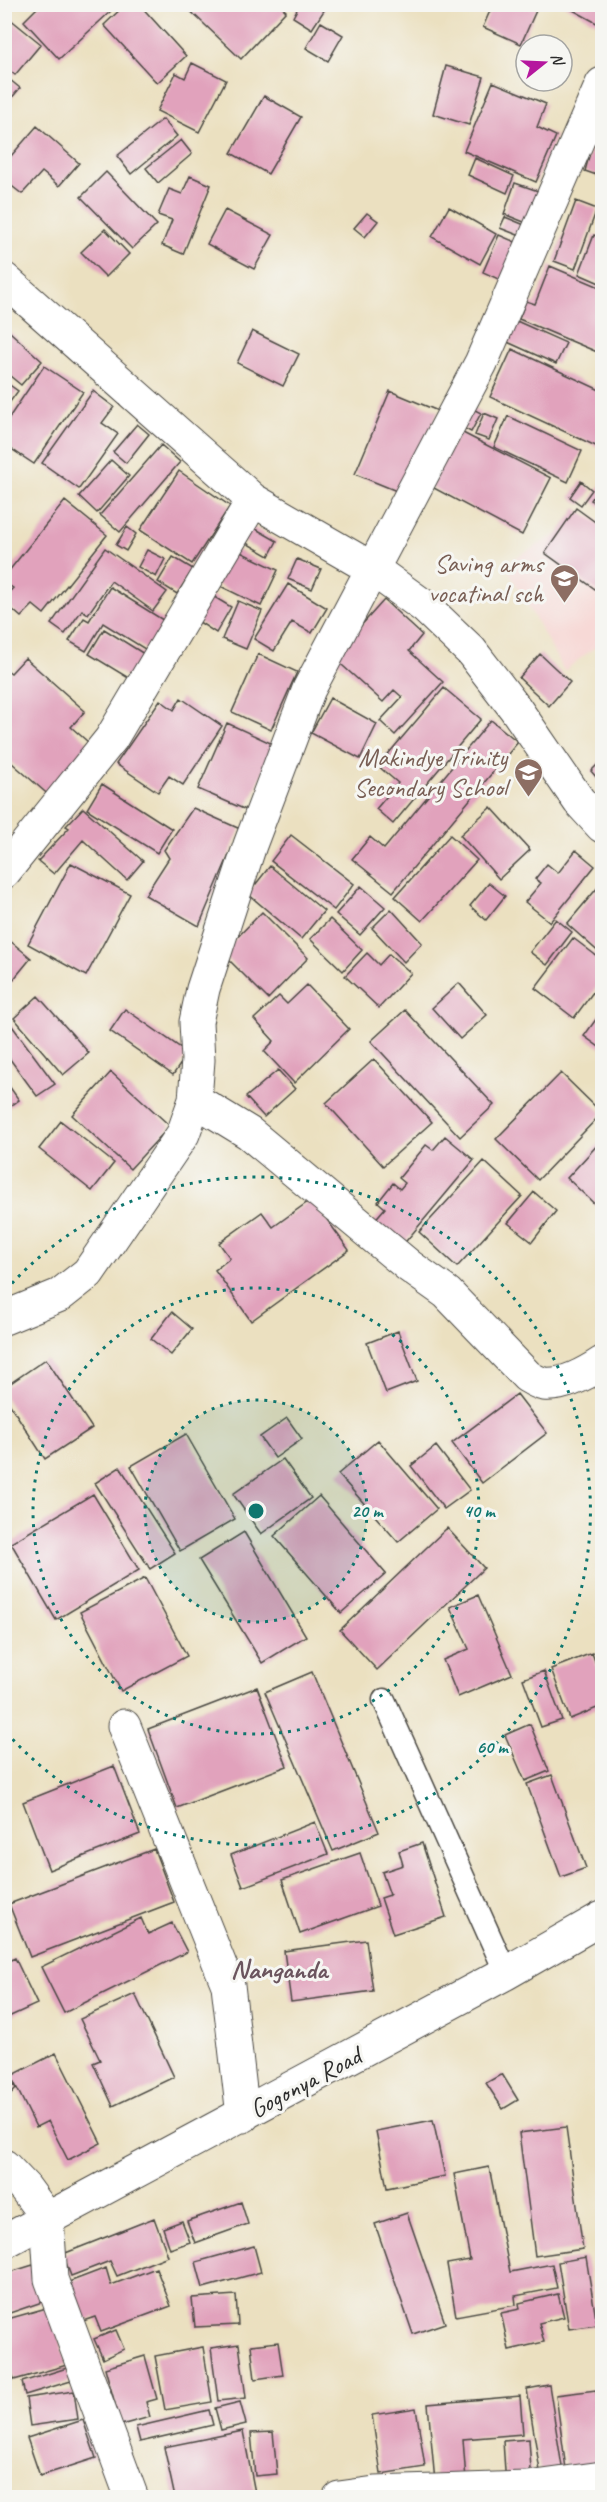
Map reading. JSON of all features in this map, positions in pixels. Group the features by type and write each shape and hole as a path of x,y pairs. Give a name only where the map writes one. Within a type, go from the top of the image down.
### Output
{"street":[{"path":"4,1318 60,1295 88,1273 183,1134 195,1100 198,1060 196,1022 203,989 250,845 309,689 481,363 603,84"},
{"path":"4,279 253,500 371,568 425,607 471,651 515,708 579,801 603,826"},
{"path":"4,872 111,739 253,500"},
{"path":"195,1100 249,1133 409,1266 447,1293 527,1376 543,1384 557,1383 587,1373 603,1363"},
{"path":"124,1726 228,1985 243,2116"},
{"name":"Gogonya Road","path":"4,2242 506,1974 603,1918"},
{"path":"4,2166 47,2218 51,2280 132,2498"},
{"path":"339,2498 375,2493 528,2488 603,2478"}],"lane":[{"path":"384,1701 506,1974"}],"shaded area":[{"name":"Saving arms vocatinal sch","path":"591,515 602,524 602,642 564,671 505,564"}],"building":[{"path":"41,4 105,4 111,11 59,59 24,21"},
{"path":"126,4 139,4 186,56 157,83 104,25"},
{"path":"183,4 278,4 286,11 241,59"},
{"path":"300,4 318,4 325,9 312,29 293,17"},
{"path":"493,4 539,4 526,33 514,33 514,41 483,27"},
{"path":"562,4 602,4 602,26"},
{"path":"4,14 41,44 15,75 4,66"},
{"path":"321,22 343,35 328,61 306,48"},
{"path":"192,63 226,80 199,132 157,111 176,73 185,78"},
{"path":"446,66 484,77 469,125 433,114"},
{"path":"4,75 20,88 4,107"},
{"path":"493,82 514,91 514,93 546,104 537,127 556,136 536,182 464,151"},
{"path":"264,96 301,117 268,174 231,153"},
{"path":"163,119 177,136 131,174 117,156"},
{"path":"37,126 79,163 59,186 42,172 22,194 4,180 4,164"},
{"path":"597,127 602,129 602,177 585,171"},
{"path":"181,140 192,154 158,183 146,168"},
{"path":"475,158 514,176 507,193 468,175"},
{"path":"106,172 157,225 132,249 81,197"},
{"path":"190,176 211,185 183,254 162,245 172,220 158,215 169,189 182,194"},
{"path":"515,183 541,192 529,224 504,214"},
{"path":"576,201 597,209 575,269 554,261"},
{"path":"449,207 496,234 480,264 432,237"},
{"path":"225,210 273,235 254,269 207,244"},
{"path":"367,213 378,221 365,237 354,228"},
{"path":"505,217 527,226 523,237 500,228"},
{"path":"105,229 129,254 106,277 81,252"},
{"path":"499,235 527,247 511,285 483,272"},
{"path":"594,235 602,238 602,284 579,274"},
{"path":"550,266 602,288 602,354 519,319 526,301 535,304"},
{"path":"512,319 566,343 556,364 503,340"},
{"path":"252,331 299,354 283,386 237,363"},
{"path":"10,332 42,361 21,385 4,371 4,338"},
{"path":"512,349 602,391 602,443 600,448 490,397"},
{"path":"44,366 83,392 34,464 4,444 4,425"},
{"path":"4,381 18,391 4,410"},
{"path":"93,391 114,407 102,423 118,434 79,489 42,463"},
{"path":"390,391 438,411 404,494 355,474"},
{"path":"469,407 481,413 471,432 459,426"},
{"path":"484,413 498,419 489,440 475,435"},
{"path":"508,416 582,451 568,482 494,447"},
{"path":"137,424 149,434 126,463 113,452"},
{"path":"459,431 551,478 522,535 430,486"},
{"path":"161,445 180,462 120,532 100,515"},
{"path":"111,460 129,476 97,513 79,496"},
{"path":"179,471 230,506 192,564 140,530"},
{"path":"581,481 592,490 581,505 570,497"},
{"path":"602,483 602,508 591,500"},
{"path":"65,501 107,535 44,614 33,605 21,617 4,602 4,597 13,588 4,582 4,577"},
{"path":"576,508 602,527 602,594 545,553"},
{"path":"249,525 277,541 269,556 241,540"},
{"path":"127,527 136,534 126,551 116,545"},
{"path":"105,548 167,592 153,611 111,581 88,614 82,610 65,634 51,624"},
{"path":"232,548 278,570 261,606 216,584"},
{"path":"147,550 165,559 156,577 138,567"},
{"path":"173,557 193,569 177,594 158,582"},
{"path":"297,559 321,569 312,589 288,579"},
{"path":"288,584 327,608 312,633 292,622 274,651 254,639"},
{"path":"110,587 171,625 153,654 103,623 86,651 69,641 84,618 89,621"},
{"path":"211,595 231,607 216,633 196,620"},
{"path":"384,600 422,635 409,651 443,682 395,735 380,721 402,697 394,690 383,702 333,657"},
{"path":"238,601 262,611 246,649 222,639"},
{"path":"104,629 149,657 135,682 89,654"},
{"path":"258,654 297,672 271,730 232,712"},
{"path":"540,654 570,682 549,706 519,678"},
{"path":"25,658 85,711 71,727 96,749 52,798 4,756 4,668 11,673"},
{"path":"444,688 481,719 393,824 376,809 398,783 378,766"},
{"path":"181,698 222,726 183,785 169,776 158,792 116,764 160,700 174,710"},
{"path":"330,698 377,724 360,759 311,733"},
{"path":"491,720 518,742 393,892 352,859 370,837 384,849"},
{"path":"227,723 275,745 246,810 198,789"},
{"path":"602,760 602,784 591,771"},
{"path":"102,784 172,829 157,853 87,809"},
{"path":"491,807 530,850 499,879 460,835"},
{"path":"83,808 143,861 127,880 83,840 54,874 38,861 69,828 66,826"},
{"path":"193,808 240,829 199,926 145,895 169,858 164,850"},
{"path":"291,835 354,884 334,910 271,861"},
{"path":"450,835 477,860 422,921 395,897"},
{"path":"576,850 595,866 550,922 525,902 541,883 535,879 547,864 558,873"},
{"path":"71,863 130,894 86,976 28,944"},
{"path":"270,866 324,911 301,939 248,894"},
{"path":"489,883 505,896 486,920 470,906"},
{"path":"361,886 385,907 360,935 336,914"},
{"path":"599,886 602,888 602,955 567,924"},
{"path":"391,909 422,943 404,962 372,928"},
{"path":"262,912 308,958 268,999 222,953"},
{"path":"330,919 362,950 343,971 310,939"},
{"path":"556,919 572,932 547,965 530,952"},
{"path":"4,936 31,958 4,991"},
{"path":"573,938 602,960 602,980 574,1018 535,988"},
{"path":"367,953 379,965 389,954 411,973 379,1008 345,976"},
{"path":"459,983 487,1015 460,1039 432,1008"},
{"path":"307,985 349,1029 294,1083 264,1051 274,1041 254,1019 279,996 287,1004"},
{"path":"38,996 89,1053 63,1075 14,1018"},
{"path":"125,1009 188,1053 173,1075 110,1031"},
{"path":"405,1010 494,1105 460,1137 371,1041"},
{"path":"602,1011 602,1049 584,1036"},
{"path":"4,1015 55,1084 37,1096 4,1051"},
{"path":"374,1059 432,1122 383,1166 326,1103"},
{"path":"278,1070 295,1089 264,1117 246,1097"},
{"path":"111,1072 170,1126 130,1169 72,1115"},
{"path":"561,1073 602,1113 538,1180 496,1139"},
{"path":"4,1079 19,1100 4,1111"},
{"path":"61,1121 114,1163 92,1191 39,1149"},
{"path":"445,1136 474,1160 402,1246 373,1222 385,1208 378,1202 393,1183 400,1189 405,1183 399,1178 426,1145 433,1150"},
{"path":"602,1140 602,1211 567,1178"},
{"path":"484,1161 522,1196 457,1267 419,1232"},
{"path":"534,1192 556,1211 532,1242 508,1223"},
{"path":"312,1199 349,1250 251,1321 215,1270 230,1258 219,1243 262,1212 273,1227"},
{"path":"172,1312 192,1329 171,1355 151,1339"},
{"path":"398,1331 417,1381 386,1393 367,1343"},
{"path":"46,1359 92,1428 45,1459 5,1397 5,1387"},
{"path":"517,1394 547,1433 482,1483 452,1443"},
{"path":"287,1418 302,1439 275,1458 260,1437"},
{"path":"186,1434 235,1519 180,1551 131,1466"},
{"path":"378,1440 437,1509 398,1542 338,1474"},
{"path":"436,1446 470,1490 444,1509 411,1466"},
{"path":"283,1459 311,1498 261,1534 233,1494"},
{"path":"120,1467 175,1553 150,1569 95,1483"},
{"path":"93,1494 139,1570 56,1620 11,1543"},
{"path":"319,1496 386,1574 341,1613 274,1536"},
{"path":"447,1528 484,1568 377,1670 340,1630"},
{"path":"244,1532 306,1636 262,1663 199,1560"},
{"path":"145,1578 187,1656 121,1691 80,1612"},
{"path":"478,1595 512,1674 458,1697 443,1660 469,1649 450,1607"},
{"path":"592,1653 602,1680 602,1706 570,1719 551,1669"},
{"path":"544,1671 562,1720 541,1727 523,1679"},
{"path":"312,1672 379,1832 333,1851 265,1692"},
{"path":"257,1687 287,1766 177,1808 148,1729"},
{"path":"530,1724 549,1771 525,1781 505,1735"},
{"path":"114,1766 140,1834 49,1870 23,1802"},
{"path":"552,1775 586,1868 561,1877 527,1784"},
{"path":"315,1822 328,1854 243,1887 231,1855"},
{"path":"422,1843 446,1917 393,1934 381,1898 390,1895 382,1872 403,1865 399,1851"},
{"path":"154,1849 174,1902 30,1957 9,1904"},
{"path":"360,1853 378,1906 300,1934 282,1880"},
{"path":"141,1918 148,1934 172,1923 187,1952 64,2013 41,1967"},
{"path":"366,1940 373,1991 291,2002 284,1951"},
{"path":"15,1958 37,2004 4,2019 4,1963"},
{"path":"135,1994 174,2077 113,2106 93,2063 100,2060 80,2019"},
{"path":"56,2053 101,2143 68,2160 48,2121 36,2127 11,2076"},
{"path":"502,2074 518,2100 503,2109 486,2083"},
{"path":"5,2076 16,2088 5,2100"},
{"path":"433,2120 445,2176 387,2188 376,2131"},
{"path":"566,2127 583,2249 535,2256 519,2133"},
{"path":"489,2167 510,2272 552,2264 557,2288 515,2296 516,2305 456,2316 447,2264 470,2260 454,2174"},
{"path":"241,2202 248,2224 195,2243 187,2221"},
{"path":"407,2213 445,2323 413,2334 375,2224"},
{"path":"154,2218 168,2256 117,2276 110,2261 71,2276 63,2254"},
{"path":"182,2221 190,2242 170,2249 163,2228"},
{"path":"254,2246 261,2272 203,2288 196,2262"},
{"path":"586,2257 597,2325 569,2329 558,2262"},
{"path":"33,2265 45,2301 4,2315 4,2274"},
{"path":"106,2268 111,2285 156,2268 171,2306 101,2332 95,2317 83,2321 69,2282"},
{"path":"558,2294 564,2317 539,2323 544,2342 509,2350 501,2313 520,2309 519,2303"},
{"path":"236,2295 238,2325 195,2327 192,2298"},
{"path":"50,2307 67,2365 14,2380 4,2346 4,2320"},
{"path":"116,2330 124,2349 103,2359 94,2339"},
{"path":"278,2342 283,2375 255,2379 251,2345"},
{"path":"239,2344 246,2398 218,2401 211,2348"},
{"path":"203,2347 212,2402 165,2410 155,2356"},
{"path":"145,2356 157,2399 146,2402 150,2417 121,2425 105,2368"},
{"path":"67,2368 71,2381 25,2395 22,2382"},
{"path":"549,2385 562,2467 540,2471 527,2389"},
{"path":"596,2390 602,2436 602,2464 566,2469 556,2395"},
{"path":"74,2391 78,2419 30,2426 26,2398"},
{"path":"520,2396 523,2434 463,2439 466,2480 435,2482 428,2404"},
{"path":"240,2402 246,2424 221,2430 215,2408"},
{"path":"416,2408 425,2467 381,2474 372,2415"},
{"path":"209,2410 213,2425 140,2442 136,2427"},
{"path":"83,2420 96,2458 40,2476 27,2438"},
{"path":"243,2431 256,2498 175,2498 164,2447"},
{"path":"273,2432 277,2474 255,2476 251,2433"},
{"path":"529,2439 532,2485 506,2486 503,2441"}],"place":[{"name":"Saving arms vocatinal sch","path":"564,604"},
{"name":"Makindye Trinity Secondary School","path":"528,798"}],"district":[{"name":"Nanganda","path":"279,1969"}]}
